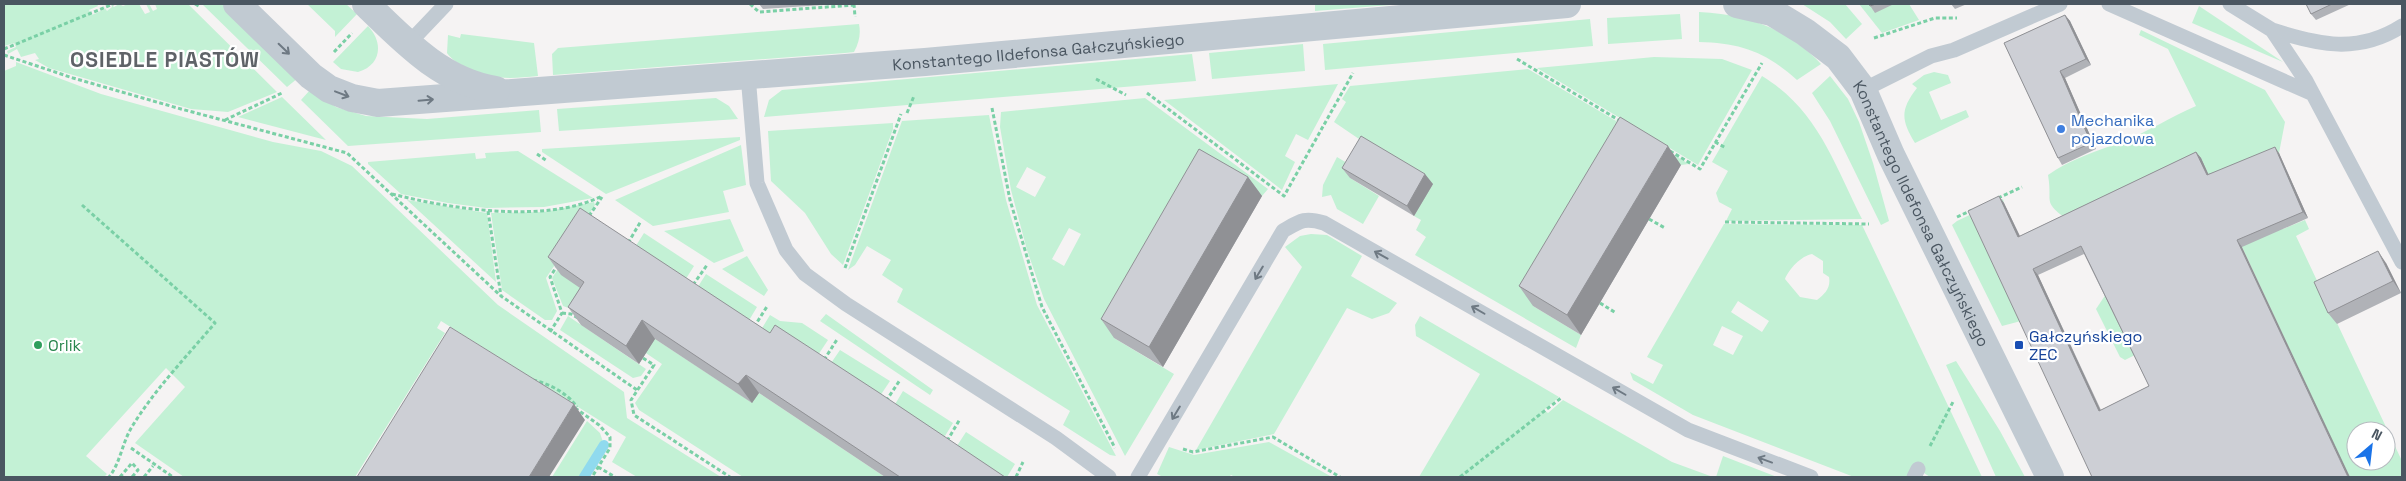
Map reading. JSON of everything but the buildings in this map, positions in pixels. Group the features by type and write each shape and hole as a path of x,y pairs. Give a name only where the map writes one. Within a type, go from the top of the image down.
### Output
{"street":[{"name":"Konstantego Ildefonsa Gałczyńskiego","path":"237,4 311,76 329,89 352,98 378,103 508,92 546,92 925,62 1567,4"},
{"name":"Konstantego Ildefonsa Gałczyńskiego","path":"1737,4 1772,12 1805,32 1838,57 1863,90 1892,155 2050,477"},
{"name":"Konstantego Ildefonsa Gałczyńskiego","path":"362,15 408,44 434,65 468,82 488,89 508,92"}],"lane":[{"path":"408,44 446,4"},
{"path":"1863,90 1931,56 1954,50 2060,4"},
{"path":"2109,4 2313,94"},
{"path":"2230,4 2272,30 2306,41 2347,46 2381,37 2402,26"},
{"path":"2272,30 2313,94 2402,262"},
{"path":"748,76 757,183 786,250 805,274 846,304 1056,438 1108,477"},
{"path":"1138,477 1283,231 1302,220 1312,220 1332,228 1688,430 1811,477"}],"path":[{"path":"4,49 113,4"},
{"path":"750,4 759,12 854,4 855,17"},
{"path":"328,58 362,15"},
{"path":"1874,38 1935,18 1957,18 1966,15"},
{"path":"4,55 73,78 224,121 347,153 501,296 550,332 637,390"},
{"path":"1517,59 1625,124"},
{"path":"1667,149 1700,168 1762,63"},
{"path":"1147,94 1284,196 1353,73"},
{"path":"224,121 285,92"},
{"path":"992,108 1010,200 1042,307 1117,452"},
{"path":"845,268 902,114"},
{"path":"1715,142 1726,148"},
{"path":"537,154 547,161"},
{"path":"1997,199 2022,187"},
{"path":"391,194 421,201 488,211 544,210 590,202 602,196 586,220"},
{"path":"82,205 215,323 159,389 134,422 124,440 116,466 109,477"},
{"path":"1956,218 1980,206"},
{"path":"488,211 501,296"},
{"path":"1650,219 1665,228"},
{"path":"625,248 642,222"},
{"path":"1725,222 1869,224"},
{"path":"560,261 550,277 562,313"},
{"path":"690,290 707,265"},
{"path":"1600,302 1616,313"},
{"path":"752,331 768,305"},
{"path":"550,332 562,313"},
{"path":"562,313 571,314 584,322"},
{"path":"821,365 838,338"},
{"path":"643,358 654,366 631,400 634,415 730,477"},
{"path":"546,390 528,378 547,384 571,399 579,410"},
{"path":"883,406 900,380"},
{"path":"1460,477 1561,398"},
{"path":"562,399 599,424 610,437 610,448 592,477"},
{"path":"1916,473 1954,400"},
{"path":"944,446 960,419"},
{"path":"1159,441 1193,452 1273,438 1340,477"},
{"path":"131,448 153,466 172,477"},
{"path":"1016,477 1024,462"},
{"path":"120,477 132,464 138,470 132,477"},
{"path":"144,477 153,466"},
{"path":"598,467 615,477"}],"green space":[{"path":"4,4 97,4 98,6 89,10 92,15 105,9 102,4 107,11 112,7 111,4 114,7 119,4 123,6 139,4 145,14 150,12 146,4 149,4 153,11 157,9 155,4 188,4 277,92 228,112 191,109 49,68 35,60 39,59 35,53 21,57 17,49 8,54 7,51 16,47 14,43 4,46"},
{"path":"202,4 222,4 298,78 287,87"},
{"path":"307,4 346,4 357,14 335,37 335,31"},
{"path":"1315,4 1403,4 1315,11"},
{"path":"1802,4 1845,4 1862,24 1846,39 1830,22"},
{"path":"1859,4 1909,4 1919,20 1882,33"},
{"path":"2199,6 2283,62 2192,23"},
{"path":"1699,12 1734,16 1766,26 1795,41 1821,64 1797,80 1775,62 1752,51 1728,44 1699,42"},
{"path":"1680,14 1682,39 1608,44 1607,18"},
{"path":"1590,19 1593,46 1325,70 1323,44"},
{"path":"859,24 859,38 854,52 553,75 552,54 558,48"},
{"path":"368,26 378,46 378,53 372,64 358,72 341,69 333,62"},
{"path":"2141,30 2265,90 2285,122 2279,153 2283,229 2305,220 2309,229 2296,236 2383,421 2346,421 2346,471 2236,234 2069,221 2051,205 2048,175 2075,160 2131,138 2196,106 2168,49 2139,35"},
{"path":"461,34 534,43 538,76 501,78 465,67 447,53 448,35 460,38"},
{"path":"1303,44 1305,71 1212,79 1209,53"},
{"path":"1192,54 1196,81 764,117 769,100 782,90"},
{"path":"1654,57 1722,59 1752,70 1698,165 1537,68"},
{"path":"16,62 101,94 273,142 321,151 352,166 498,305 624,392 627,418 721,477 637,477 612,462 626,437 441,321 437,328 445,333 355,477 184,477 135,443 185,387 166,368 86,456 107,474 104,477 4,477 4,71 16,66"},
{"path":"1528,69 1689,164 1681,165 1634,137 1533,306 1581,335 1576,348 1415,255 1426,237 1416,230 1421,220 1414,216 1432,184 1350,178 1379,196 1363,224 1337,209 1331,195 1322,197 1323,185 1337,157 1347,163 1359,139 1334,122 1346,102 1342,99 1350,86"},
{"path":"1934,72 1948,75 1951,83 1929,92 1941,120 1966,110 1969,117 1915,143 1907,128 1904,115 1905,109 1917,88 1912,84 1924,75"},
{"path":"1762,76 1797,105 1811,122 1833,159 1862,219 1726,221 1732,209 1719,202 1716,193 1728,171 1712,162"},
{"path":"1830,76 1848,99 1859,122 1873,163 1889,221 1881,225 1830,121 1812,93"},
{"path":"1338,84 1308,140 1296,134 1285,156 1295,162 1282,190 1164,100"},
{"path":"310,90 336,107 366,116 427,119 539,110 541,132 348,146 301,100"},
{"path":"282,97 326,140 238,117"},
{"path":"716,98 729,106 738,119 559,131 557,109"},
{"path":"1145,98 1268,189 1262,196 1213,169 1114,338 1174,374 1125,456 1044,299 1027,250 1011,190 1000,127 1001,112","holes":["1027,167 1046,177 1035,197 1016,187","1069,228 1081,234 1064,266 1052,259"]},
{"path":"989,115 1006,200 1037,305 1116,456 1110,455 1063,425 1070,411 897,302 903,289 882,275 891,260 867,246 855,265 848,270 902,121"},
{"path":"893,123 893,129 843,265 831,254 805,213 771,181 768,131"},
{"path":"740,137 740,140 606,194 542,152 542,149"},
{"path":"741,145 746,185 723,191 729,212 653,226 615,200"},
{"path":"518,151 593,198 544,207 486,208 448,203 401,194 368,164 368,162 475,153 476,159 486,158 485,153"},
{"path":"2003,199 2004,203 1973,218 2021,321 2002,326 1952,225"},
{"path":"407,200 487,213 496,282"},
{"path":"594,202 595,205 546,278 557,311 552,320 545,320 502,290 491,213 544,212"},
{"path":"730,219 744,251 714,263 664,231"},
{"path":"588,224 605,306 574,310 563,306 552,278"},
{"path":"1724,224 1862,225 1982,477 1930,477 1918,469 1905,477 1854,477 1693,415 1633,380 1630,372 1653,384 1663,365 1647,357","holes":["1812,254 1823,261 1823,273 1829,277 1827,290 1817,300 1800,297 1785,279 1789,271 1796,264 1804,257","1738,301 1769,321 1762,332 1731,312","1722,326 1743,336 1733,355 1713,345"]},
{"path":"644,233 694,266 682,285 632,252"},
{"path":"1311,234 1327,235 1362,256 1351,276 1397,303 1389,313 1372,319 1347,308 1274,434 1196,450 1302,267 1285,247 1300,236"},
{"path":"747,256 768,290 764,296 722,269"},
{"path":"706,274 757,307 745,327 694,293"},
{"path":"2106,294 2135,355 2125,360 2120,357 2096,309"},
{"path":"826,314 933,390 930,395 820,321"},
{"path":"770,315 780,321 802,323 828,340 814,361 758,335"},
{"path":"568,316 646,369 641,376 633,378 560,330"},
{"path":"1420,316 1559,397 1544,410 1548,413 1563,400 1672,462 1713,477 1419,477 1480,374 1416,336 1415,325"},
{"path":"646,333 751,402 759,393 885,477 743,477 639,410 635,403 662,364 637,347"},
{"path":"840,350 890,381 876,402 827,369"},
{"path":"1956,361 2000,431 2025,477 1996,477 1946,365"},
{"path":"903,391 953,423 940,444 891,411"},
{"path":"587,421 600,433 604,445 584,477 552,477"},
{"path":"966,432 1015,464 1007,477 991,477 953,452"},
{"path":"1269,442 1332,477 1235,477 1231,475 1229,477 1163,477 1157,474 1169,447 1194,455"},
{"path":"2396,448 2402,461 2402,477 2349,477 2346,471 2396,471"},
{"path":"1723,456 1777,477 1716,477"}],"waterway":[{"path":"584,477 604,445"}],"place":[{"name":"Mechanika pojazdowa","path":"2061,129"},
{"name":"Orlik","path":"38,345"},
{"name":"Gałczyńskiego ZEC","path":"2019,345"}],"district":[{"name":"OSIEDLE PIASTÓW","path":"165,59"}]}
